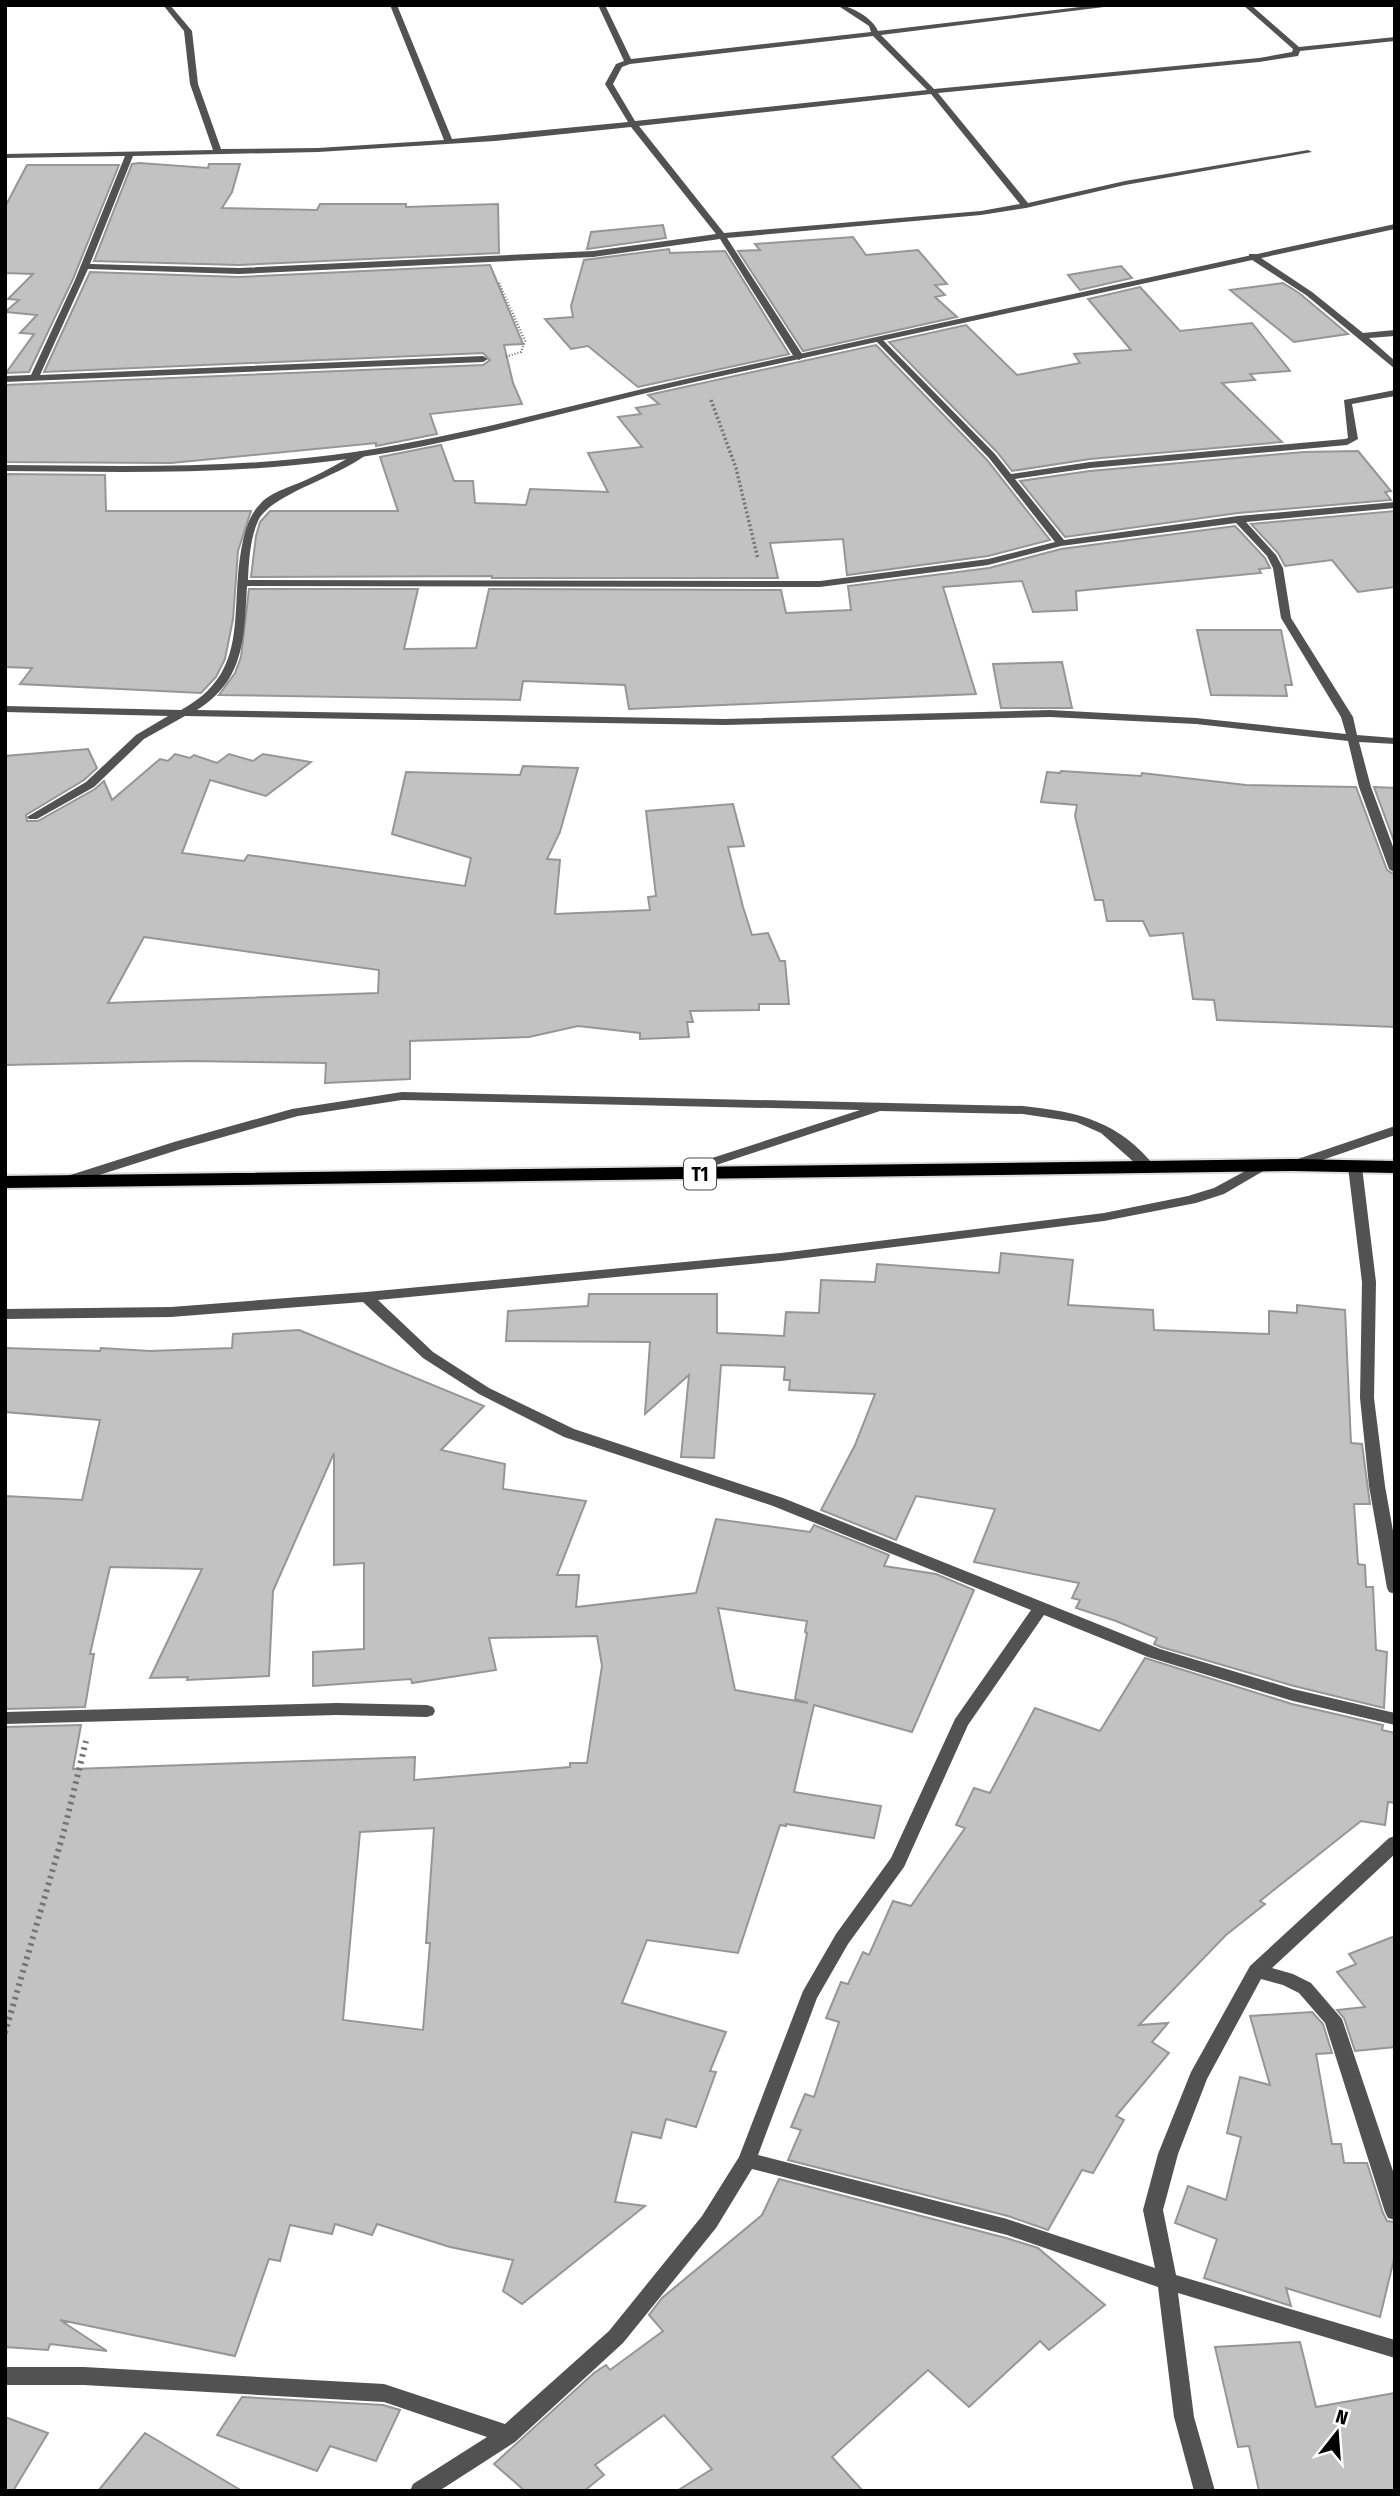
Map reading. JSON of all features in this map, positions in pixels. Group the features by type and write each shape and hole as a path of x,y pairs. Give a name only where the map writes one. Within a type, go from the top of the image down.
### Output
{"highway":[{"name":"T1","path":"5,1182 1293,1165 1395,1167"}],"street":[{"path":"166,5 188,31 194,83 218,152"},
{"path":"393,5 449,142"},
{"path":"601,5 628,62"},
{"path":"841,5 872,24 875,33 933,92 1026,206"},
{"path":"799,357 722,236 633,124 609,84 618,66 628,62 1118,5"},
{"path":"1246,5 1297,49 1395,39"},
{"path":"5,156 318,150 601,130 633,124 933,92 1259,60 1295,54 1297,49"},
{"path":"84,267 239,271 593,254 722,236 953,216 1026,206 1125,183 1308,152"},
{"path":"34,378 130,155"},
{"path":"5,468 214,468 363,453 524,424 638,392 1395,226"},
{"path":"1252,256 1282,273 1364,336 1395,366"},
{"path":"1364,336 1395,333"},
{"path":"880,340 992,456 1060,543"},
{"path":"5,379 483,359"},
{"path":"1008,477 1090,465 1347,442 1353,439 1347,402 1395,393"},
{"path":"33,817 93,782 148,731 209,699 229,671 237,647 241,583 255,516 263,506 363,453"},
{"path":"241,583 820,584 988,562 1060,543 1238,519 1395,505"},
{"path":"1238,519 1274,561 1286,618 1347,718 1364,787 1395,869"},
{"path":"5,709 187,711 366,718 728,722 838,721 973,714 1094,715 1214,722 1351,740 1395,741"},
{"path":"64,1182 179,1145 297,1112 402,1096 1023,1110 1073,1115 1098,1124 1118,1137 1149,1168"},
{"path":"679,1174 887,1106"},
{"path":"1293,1165 1395,1130"},
{"path":"5,1314 171,1312 366,1297 781,1257 1104,1217 1191,1200 1219,1191 1260,1167"},
{"path":"1355,1167 1369,1282 1367,1398 1377,1486 1395,1588"},
{"path":"366,1297 428,1355 484,1391 569,1433 778,1502 1154,1653 1224,1675 1395,1719"},
{"path":"420,2491 508,2435 616,2337 709,2222 747,2160 809,1996 842,1939 898,1862 961,1723 1041,1607"},
{"path":"5,1718 337,1709 427,1711"},
{"path":"1205,2491 1184,2417 1167,2281 1153,2210 1168,2154 1198,2077 1255,1971 1395,1843"},
{"path":"1255,1971 1287,1979 1305,1988 1333,2019 1395,2212"},
{"path":"747,2160 1006,2227 1167,2281 1395,2349"},
{"path":"5,2376 84,2376 384,2393 508,2435"}],"path":[{"path":"483,359 513,355 525,347 525,341 488,259"},
{"path":"703,378 736,468 764,584"},
{"path":"5,2033 64,1831 92,1716"}],"building":[{"path":"132,164 208,168 209,164 240,164 232,192 222,208 317,210 320,204 406,204 406,207 498,204 499,253 239,265 94,261"},
{"path":"27,165 119,165 73,279 29,372 6,373 34,334 20,333 37,315 5,312 19,300 8,299 33,274 5,273 5,207"},
{"path":"663,225 666,238 587,249 591,232"},
{"path":"853,237 866,255 918,250 947,284 935,285 945,295 935,297 957,317 803,351 738,251 760,250 755,244"},
{"path":"669,249 670,253 725,251 789,354 638,387 588,346 571,349 545,319 573,317 571,306 584,260"},
{"path":"490,265 523,344 504,345 513,383 522,404 430,414 437,434 376,446 376,443 171,463 5,462 5,385 483,365 490,360 483,353 44,372 90,272 239,277"},
{"path":"1121,266 1132,278 1080,290 1068,275"},
{"path":"1283,283 1348,334 1294,342 1230,290"},
{"path":"1140,287 1180,331 1252,323 1290,371 1250,374 1255,380 1222,383 1282,442 1090,459 1012,471 997,452 889,342 966,325 1017,375 1080,363 1074,354 1131,350 1088,299"},
{"path":"876,345 987,460 1050,540 988,556 847,575 843,539 770,543 778,578 251,577 260,522 270,511 398,511 380,457 441,445 454,481 473,481 475,503 526,505 530,489 608,492 588,453 642,447 618,417 641,414 636,408 659,404 648,395"},
{"path":"1358,451 1391,491 1385,492 1391,500 1238,513 1065,537 1020,481 1090,471 1304,452"},
{"path":"5,474 105,475 106,511 251,511 238,551 233,619 225,659 216,677 201,693 20,684 32,668 5,667"},
{"path":"1395,511 1395,587 1358,592 1332,560 1285,566 1278,553 1251,524"},
{"path":"1235,526 1265,558 1270,568 1259,569 1261,573 1076,591 1077,610 1033,612 1022,581 943,587 976,694 629,709 625,685 523,681 520,700 219,695 235,673 241,657 249,589 418,589 404,649 476,648 489,589 781,590 786,613 851,610 848,586 989,568 1061,549"},
{"path":"1197,630 1281,630 1292,685 1285,685 1287,696 1211,695"},
{"path":"1062,662 1072,708 1001,708 993,664"},
{"path":"88,749 97,768 84,780 26,815 27,821 38,821 95,789 104,781 112,800 160,759 168,761 175,754 190,758 194,755 217,763 229,754 253,761 263,754 311,762 266,796 210,780 182,853 244,861 248,855 465,886 471,858 392,834 406,772 520,775 523,766 578,768 560,832 547,859 560,860 555,914 650,910 648,897 656,896 646,811 733,804 744,846 728,847 743,907 752,935 768,933 780,961 785,961 789,1004 759,1004 759,1010 690,1011 693,1022 687,1022 689,1037 640,1039 640,1033 578,1026 529,1037 410,1041 410,1079 325,1083 326,1063 189,1061 5,1065 5,756","holes":["144,937 379,970 378,993 108,1003"]},
{"path":"1047,772 1141,776 1142,773 1246,785 1356,787 1387,870 1395,875 1395,1027 1217,1020 1214,1000 1193,999 1183,933 1150,936 1143,921 1107,921 1103,900 1095,900 1075,816 1077,805 1041,802"},
{"path":"1374,787 1395,788 1395,844"},
{"path":"1001,1253 1073,1260 1068,1305 1153,1310 1154,1330 1269,1334 1269,1311 1297,1313 1297,1305 1345,1310 1351,1443 1362,1444 1370,1504 1354,1504 1358,1564 1365,1565 1366,1587 1373,1587 1376,1650 1387,1652 1384,1708 1294,1686 1161,1647 1154,1644 1157,1638 1076,1608 1080,1600 1072,1598 1079,1583 974,1562 995,1509 916,1496 896,1540 821,1510 855,1445 875,1394 789,1390 790,1380 784,1380 785,1367 721,1365 714,1458 681,1457 689,1375 645,1414 650,1342 506,1341 508,1311 588,1306 589,1294 717,1294 717,1333 784,1336 786,1312 819,1313 821,1280 875,1282 877,1264 999,1273"},
{"path":"299,1330 484,1406 441,1450 505,1464 503,1489 586,1501 557,1575 579,1575 576,1607 696,1593 716,1519 810,1532 814,1525 889,1555 884,1566 936,1574 974,1590 912,1732 814,1705 794,1792 881,1806 874,1838 780,1825 738,1953 647,1940 622,2003 726,2032 710,2071 716,2072 696,2127 666,2119 661,2138 632,2132 615,2202 645,2206 522,2304 503,2291 513,2260 450,2247 377,2224 372,2235 335,2224 332,2234 290,2225 280,2261 269,2259 235,2356 60,2320 107,2351 50,2344 48,2350 5,2347 5,1727 81,1725 73,1769 415,1757 414,1780 570,1767 570,1763 587,1763 602,1666 597,1636 489,1638 496,1670 412,1683 411,1679 313,1686 313,1652 364,1649 364,1563 334,1565 334,1453 273,1591 269,1676 187,1680 188,1677 150,1678 202,1569 110,1567 90,1654 94,1654 85,1707 5,1709 5,1496 82,1500 100,1420 5,1412 5,1348 150,1351 232,1348 233,1334","holes":["718,1608 807,1621 795,1699 808,1703 735,1690","434,1828 426,1943 430,1943 423,2030 343,2020 360,1832"]},
{"path":"1145,1658 1292,1704 1383,1725 1382,1730 1395,1733 1395,1803 1388,1802 1385,1825 1361,1821 1260,1901 1265,1904 1226,1935 1139,2025 1168,2023 1152,2042 1169,2053 1116,2116 1124,2120 1093,2173 1082,2170 1048,2230 1008,2216 788,2160 801,2130 791,2127 805,2094 814,2097 839,2022 826,2018 841,1982 848,1984 863,1952 869,1955 893,1901 911,1906 965,1828 956,1825 974,1788 990,1793 1035,1708 1100,1731"},
{"path":"1395,1936 1395,2047 1355,2051 1344,2018 1337,2010 1365,2007 1337,1972 1356,1964 1349,1954"},
{"path":"1312,2012 1323,2024 1332,2053 1316,2054 1332,2144 1341,2144 1344,2163 1367,2163 1383,2213 1387,2221 1395,2222 1395,2255 1380,2317 1286,2288 1291,2306 1204,2278 1217,2239 1175,2223 1188,2186 1226,2200 1241,2137 1227,2133 1240,2077 1270,2085 1250,2016"},
{"path":"779,2179 1038,2248 1105,2305 1049,2350 1040,2341 969,2407 928,2370 832,2457 863,2491 677,2491 712,2469 664,2415 595,2465 604,2475 584,2491 525,2491 494,2464 594,2373 606,2365 610,2370 663,2331 649,2315 662,2298 762,2215"},
{"path":"1300,2342 1316,2407 1395,2393 1395,2491 1259,2491 1249,2446 1238,2447 1215,2347"},
{"path":"242,2397 383,2405 400,2410 376,2461 330,2446 317,2471 217,2435"},
{"path":"5,2417 48,2433 13,2491 5,2491"},
{"path":"145,2433 242,2491 98,2491"}]}
